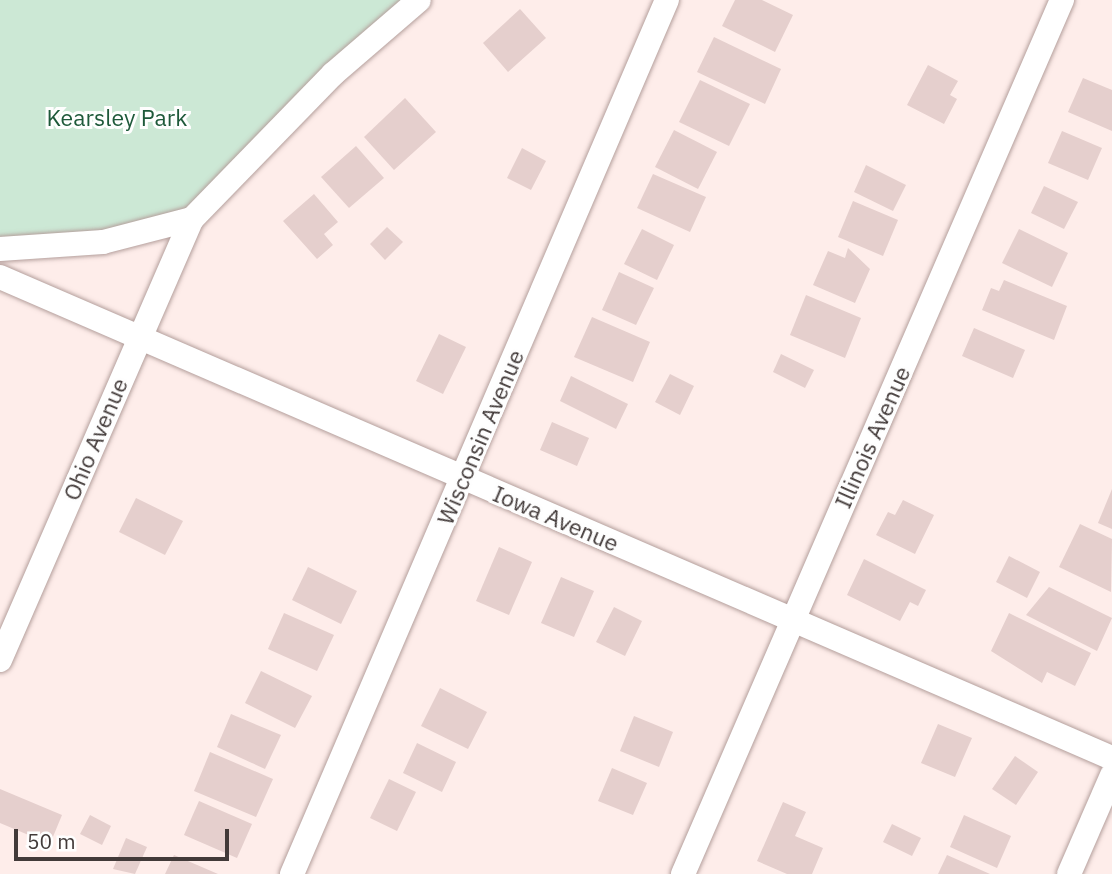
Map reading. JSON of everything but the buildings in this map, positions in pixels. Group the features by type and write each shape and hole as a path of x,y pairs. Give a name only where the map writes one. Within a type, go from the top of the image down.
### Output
{"street":[{"path":"0,249 103,242 192,219 332,74 419,0"},
{"name":"Wisconsin Avenue","path":"292,874 667,0"},
{"name":"Illinois Avenue","path":"683,874 1062,0"},
{"name":"Ohio Avenue","path":"0,660 192,219"},
{"name":"Iowa Avenue","path":"0,277 1112,758"},
{"path":"1069,874 1112,775"}],"green space":[{"name":"Kearsley Park","path":"0,0 419,0 192,219 0,249"}]}
